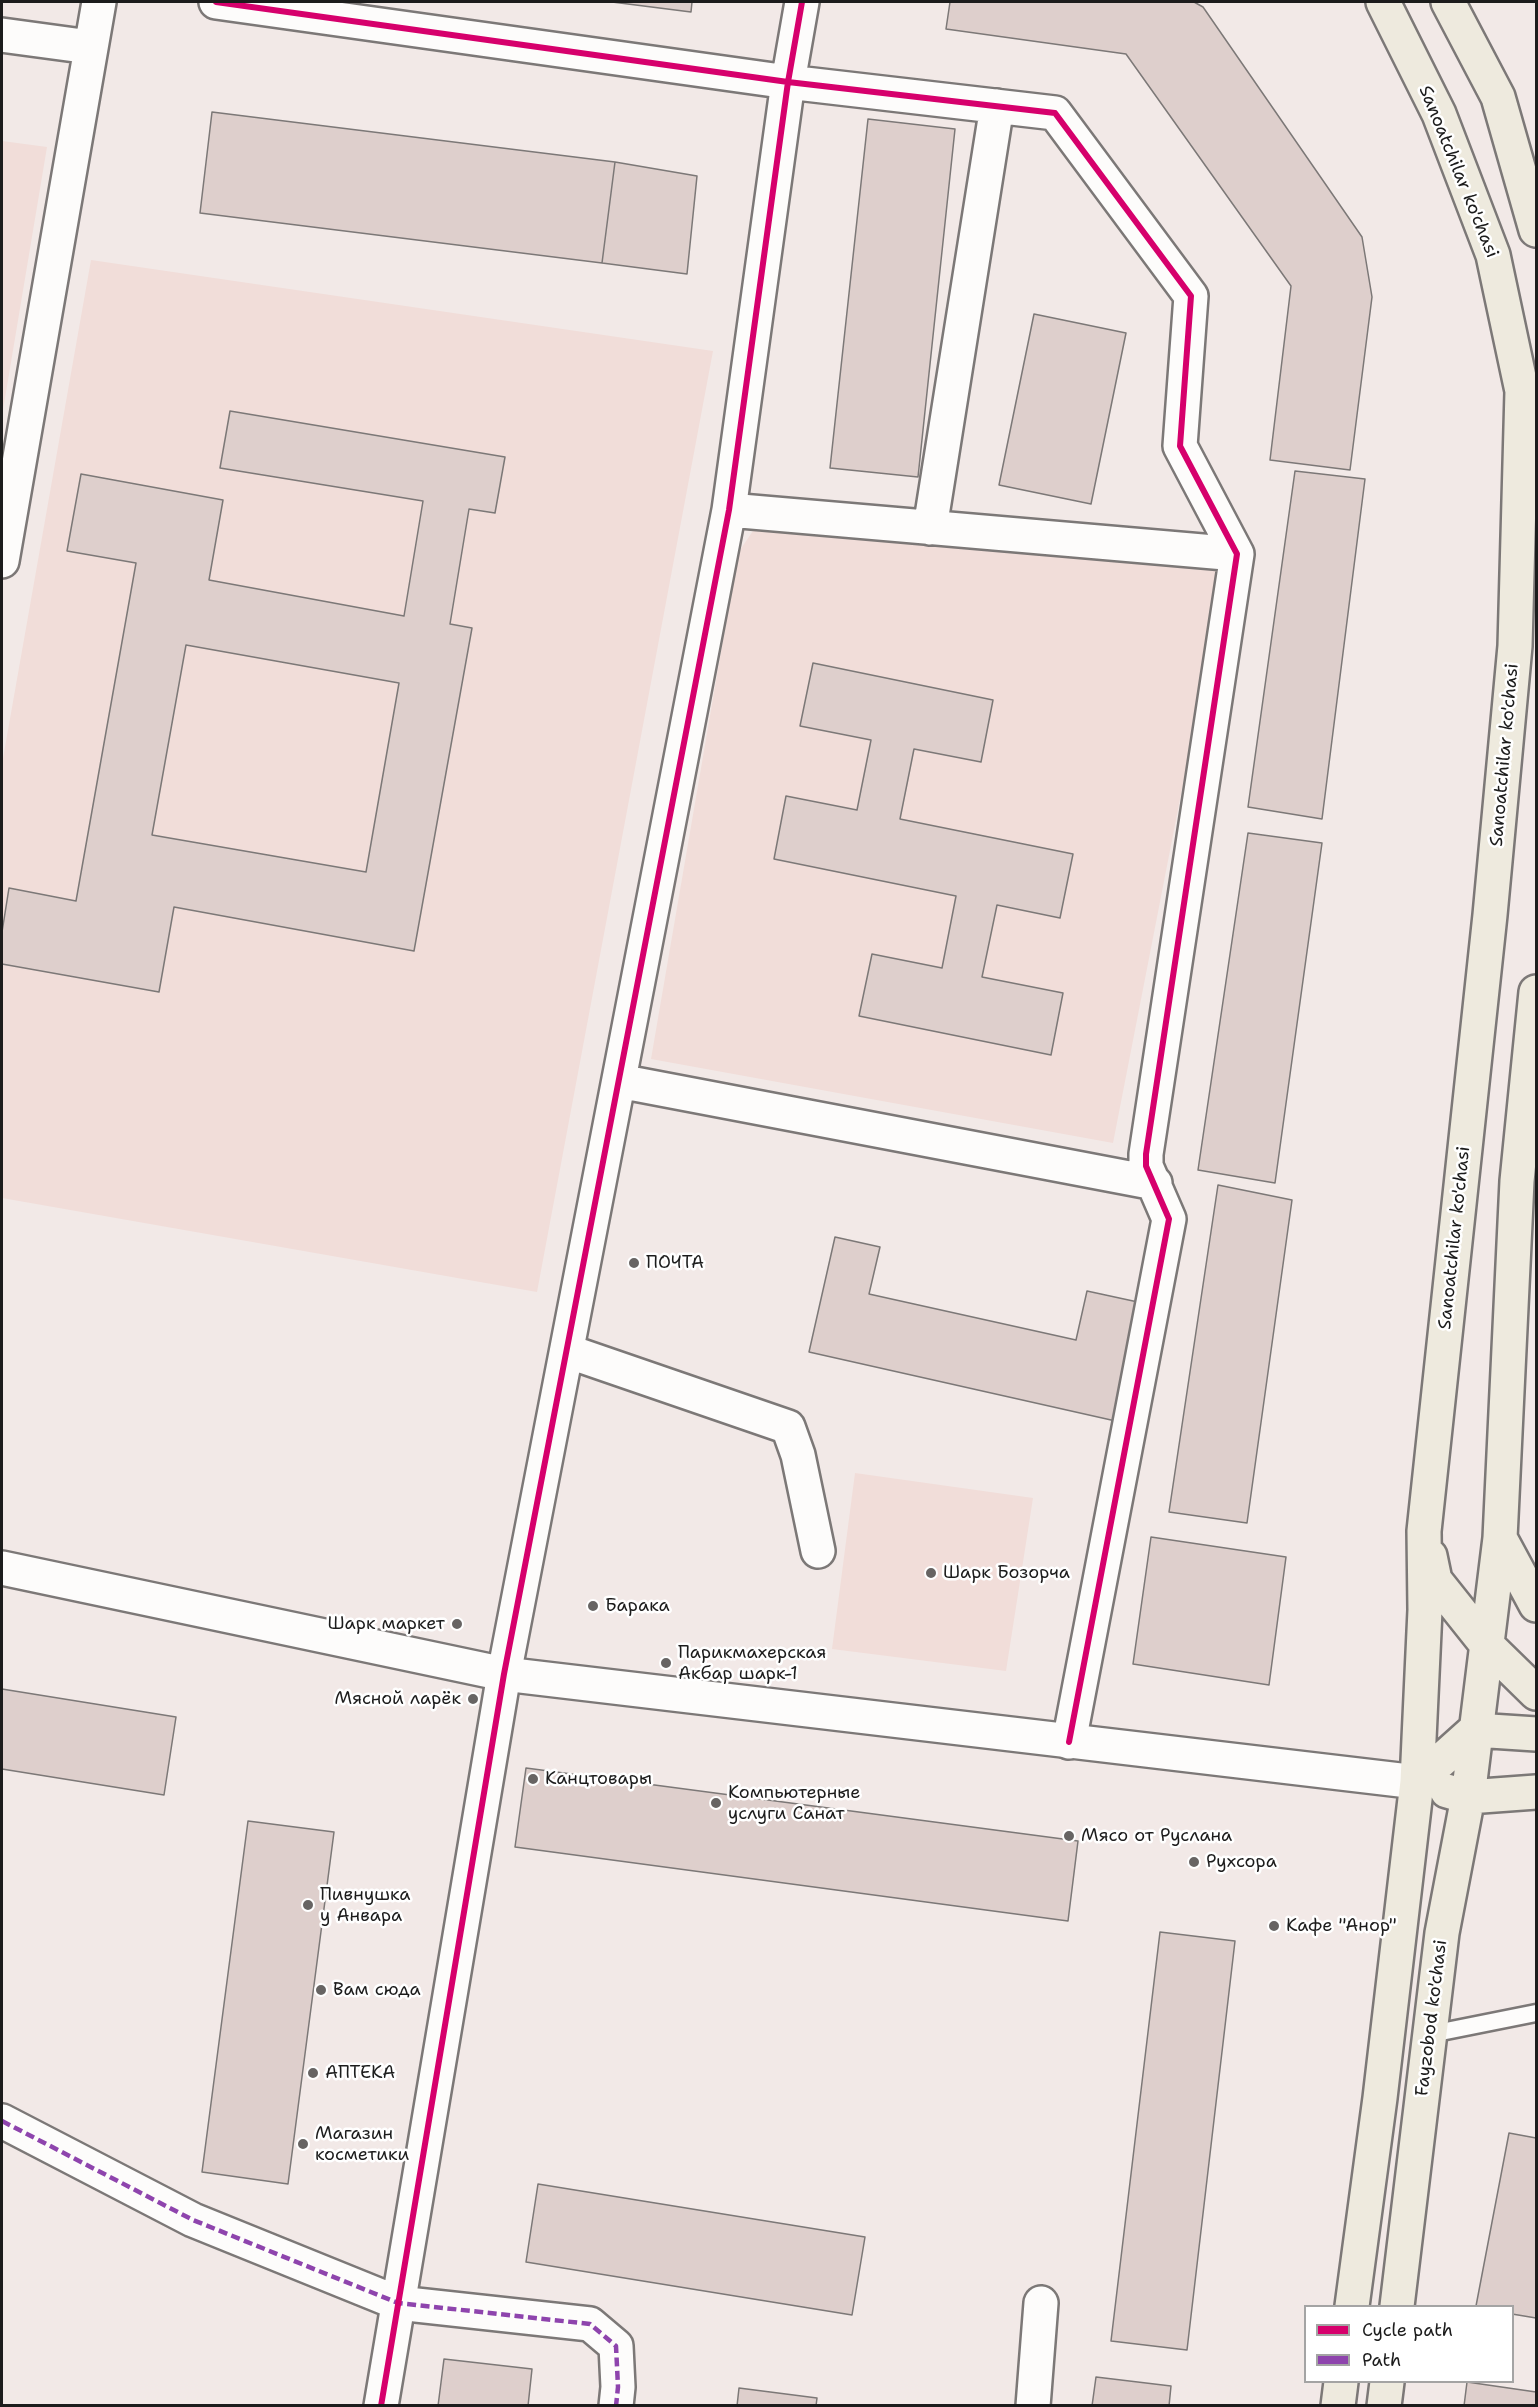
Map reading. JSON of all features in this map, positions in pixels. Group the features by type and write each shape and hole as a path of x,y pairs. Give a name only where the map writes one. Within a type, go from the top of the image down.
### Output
{"main road":[{"name":"Sanoatchilar ko'chasi","path":"1352,2305 1380,2098 1417,1782 1425,1610 1424,1531 1488,927 1515,646 1522,391 1493,255 1439,114 1383,2"},
{"path":"1448,2 1498,97 1536,230"},
{"path":"1417,1782 1475,1730 1500,1538 1527,1182 1536,992"},
{"name":"Sanoatchilar ko'chasi","path":"1424,1531 1435,1580 1486,1644 1536,1693"},
{"path":"1500,1538 1536,1605"},
{"path":"1475,1730 1536,1734"},
{"name":"Fayzobod ko'chasi","path":"1397,2305 1442,1933 1468,1797 1475,1730"},
{"path":"1417,1782 1468,1797 1536,1791"},
{"path":"1338,2406 1341,2383"},
{"path":"1384,2406 1387,2383"}],"street":[{"path":"2,561 99,2"},
{"path":"216,2 788,82 1054,113 1191,296 1180,446 1237,555 1146,1154 1146,1166 1169,1219 1069,1742"},
{"path":"381,2406 504,1674 729,510 788,82 802,2"},
{"path":"2,35 90,47"},
{"path":"930,528 997,106"},
{"path":"729,510 1237,555"},
{"path":"619,1081 1155,1183"},
{"path":"567,1351 788,1427 798,1455 818,1551"},
{"path":"2,1568 504,1674 1417,1782"},
{"path":"2,2121 193,2220 398,2303 590,2324 616,2346 618,2387 616,2406"},
{"path":"1033,2406 1041,2303"}],"lane":[{"path":"1431,2034 1536,2013"}],"shaded area":[{"path":"2,141 47,147 2,416"},
{"path":"91,260 713,351 537,1292 2,1198 2,764"},
{"path":"759,522 1226,563 1113,1143 651,1059 738,553"},
{"name":"Шарк Бозорча","path":"855,1473 1033,1498 1006,1671 832,1649"}],"building":[{"path":"612,2 692,2 691,12"},
{"path":"950,2 1194,2 1203,7 1362,237 1372,297 1350,470 1270,460 1291,286 1126,54 946,29"},
{"path":"212,112 615,162 602,263 200,213"},
{"path":"868,119 955,129 918,477 830,468"},
{"path":"615,162 697,176 687,274 602,263"},
{"path":"1034,314 1126,333 1091,504 999,485"},
{"path":"230,411 505,457 495,513 469,509 450,624 472,628 414,951 174,907 159,992 2,964 2,932 9,888 76,901 136,563 67,551 81,474 223,500 209,580 404,616 423,501 220,468","holes":["186,645 399,683 366,872 152,835"]},
{"path":"1295,471 1365,479 1322,819 1248,807"},
{"path":"813,663 993,700 981,762 914,749 900,819 1073,854 1060,918 997,905 982,977 1063,993 1051,1055 859,1016 872,954 942,968 956,896 774,859 786,796 857,810 871,740 800,726"},
{"path":"1248,833 1322,843 1275,1183 1198,1170"},
{"path":"1218,1185 1292,1200 1247,1523 1169,1512"},
{"path":"835,1237 880,1247 869,1294 1076,1340 1087,1291 1147,1304 1120,1422 809,1352"},
{"path":"1151,1537 1286,1557 1269,1685 1133,1664"},
{"path":"2,1689 176,1717 164,1795 2,1769"},
{"path":"526,1768 1078,1841 1068,1921 515,1847"},
{"path":"248,1821 334,1832 288,2184 202,2172"},
{"path":"1160,1932 1235,1941 1187,2350 1111,2341"},
{"path":"1509,2133 1536,2138 1536,2318 1514,2314 1514,2305 1476,2305"},
{"path":"538,2184 865,2237 852,2315 526,2262"},
{"path":"444,2359 532,2369 528,2406 438,2406"},
{"path":"1096,2377 1171,2386 1169,2406 1092,2406"},
{"path":"1467,2383 1536,2392 1536,2406 1464,2406"},
{"path":"739,2388 817,2398 816,2406 737,2406"}],"marked path":[{"path":"2,2121 193,2220 398,2303 590,2324 616,2346 618,2387 616,2406"}],"cycle path":[{"path":"216,2 788,82 1055,113 1191,296 1180,446 1237,554 1146,1154 1146,1166 1169,1219 1069,1742"},
{"path":"381,2406 504,1674 729,510 788,82 802,2"}],"place":[{"name":"ПОЧТА","path":"634,1263"},
{"name":"Шарк Бозорча","path":"931,1573"},
{"name":"Барака","path":"593,1606"},
{"name":"Шарк маркет","path":"457,1624"},
{"name":"Парикмахерская Акбар шарк-1","path":"666,1663"},
{"name":"Мясной ларёк","path":"473,1699"},
{"name":"Канцтовары","path":"533,1779"},
{"name":"Компьютерные услуги Санат","path":"716,1803"},
{"name":"Мясо от Руслана","path":"1069,1836"},
{"name":"Рухсора","path":"1194,1862"},
{"name":"Пивнушка у Анвара","path":"308,1905"},
{"name":"Кафе \"Анор\"","path":"1274,1926"},
{"name":"Вам сюда","path":"321,1990"},
{"name":"АПТЕКА","path":"313,2073"},
{"name":"Магазин косметики","path":"303,2144"}]}
